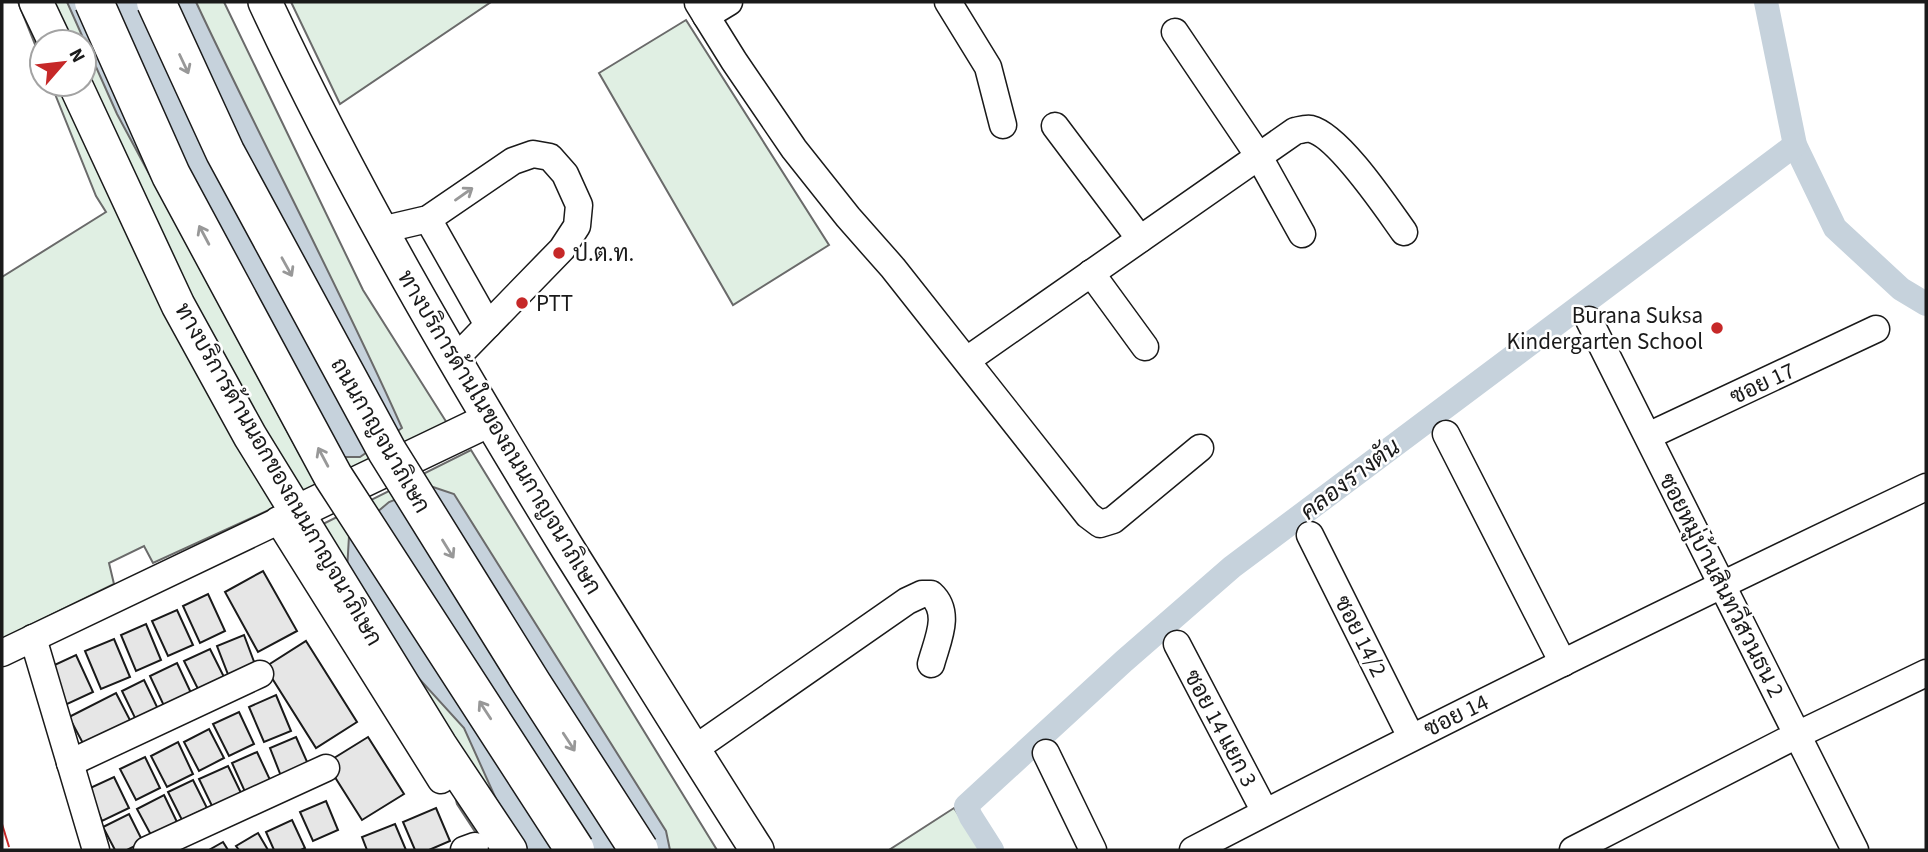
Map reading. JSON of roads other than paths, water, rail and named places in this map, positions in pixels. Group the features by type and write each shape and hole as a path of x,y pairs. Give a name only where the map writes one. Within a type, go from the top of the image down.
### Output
{"highway":[{"path":"94,2 171,175 333,476 575,850"},
{"name":"ถนนกาญจนาภิเษก","path":"156,2 225,152 387,451 639,850"}],"main road":[{"path":"36,2 48,28"},
{"name":"ทางบริการด้านในของถนนกาญจนาภิเษก","path":"265,2 304,88 454,360 757,850"},
{"name":"ทางบริการด้านนอกของถนนกาญจนาภิเษก","path":"82,98 178,305 250,436 288,516 510,850"},
{"path":"288,516 489,420"}],"street":[{"path":"729,2 701,9 794,149 967,360 1088,514 1101,524 1113,520 1200,448"},
{"path":"948,2 988,67 1003,125"},
{"path":"1175,32 1258,155 1302,234"},
{"path":"1055,126 1140,239"},
{"path":"967,360 1295,131 1308,128 1321,133 1339,149 1404,232"},
{"path":"381,230 428,219 513,161 533,154 550,157 565,174 579,205 577,226 562,249 454,360"},
{"path":"428,219 488,325"},
{"path":"1091,273 1145,347"},
{"name":"ซอยหมู่บ้านสินทวีสวนธน 2","path":"1589,320 1855,850"},
{"name":"ซอย 17","path":"1648,436 1876,329"},
{"path":"1446,433 1563,663"},
{"name":"ซอย 14","path":"1193,850 1411,737 1926,487"},
{"path":"2,653 288,516 441,780"},
{"name":"ซอย 14/2","path":"1310,535 1411,737"},
{"path":"693,750 907,601 922,594 931,594 942,609 943,618 931,664"},
{"path":"33,638 96,850"},
{"name":"ซอย 14 แยก 3","path":"1177,644 1265,812"},
{"path":"1573,850 1926,673"},
{"path":"70,763 260,674"},
{"path":"1046,753 1093,850"},
{"path":"146,850 326,768"}],"waterway":[{"path":"1766,2 1795,145 1835,228 1901,289 1926,304"},
{"name":"คลองรางตัน","path":"992,850 966,806 1124,661 1232,567 1795,145"}],"place":[{"name":"ป.ต.ท.","path":"559,253"},
{"name":"PTT","path":"522,303"},
{"name":"Burana Suksa Kindergarten School","path":"1717,328"}]}
